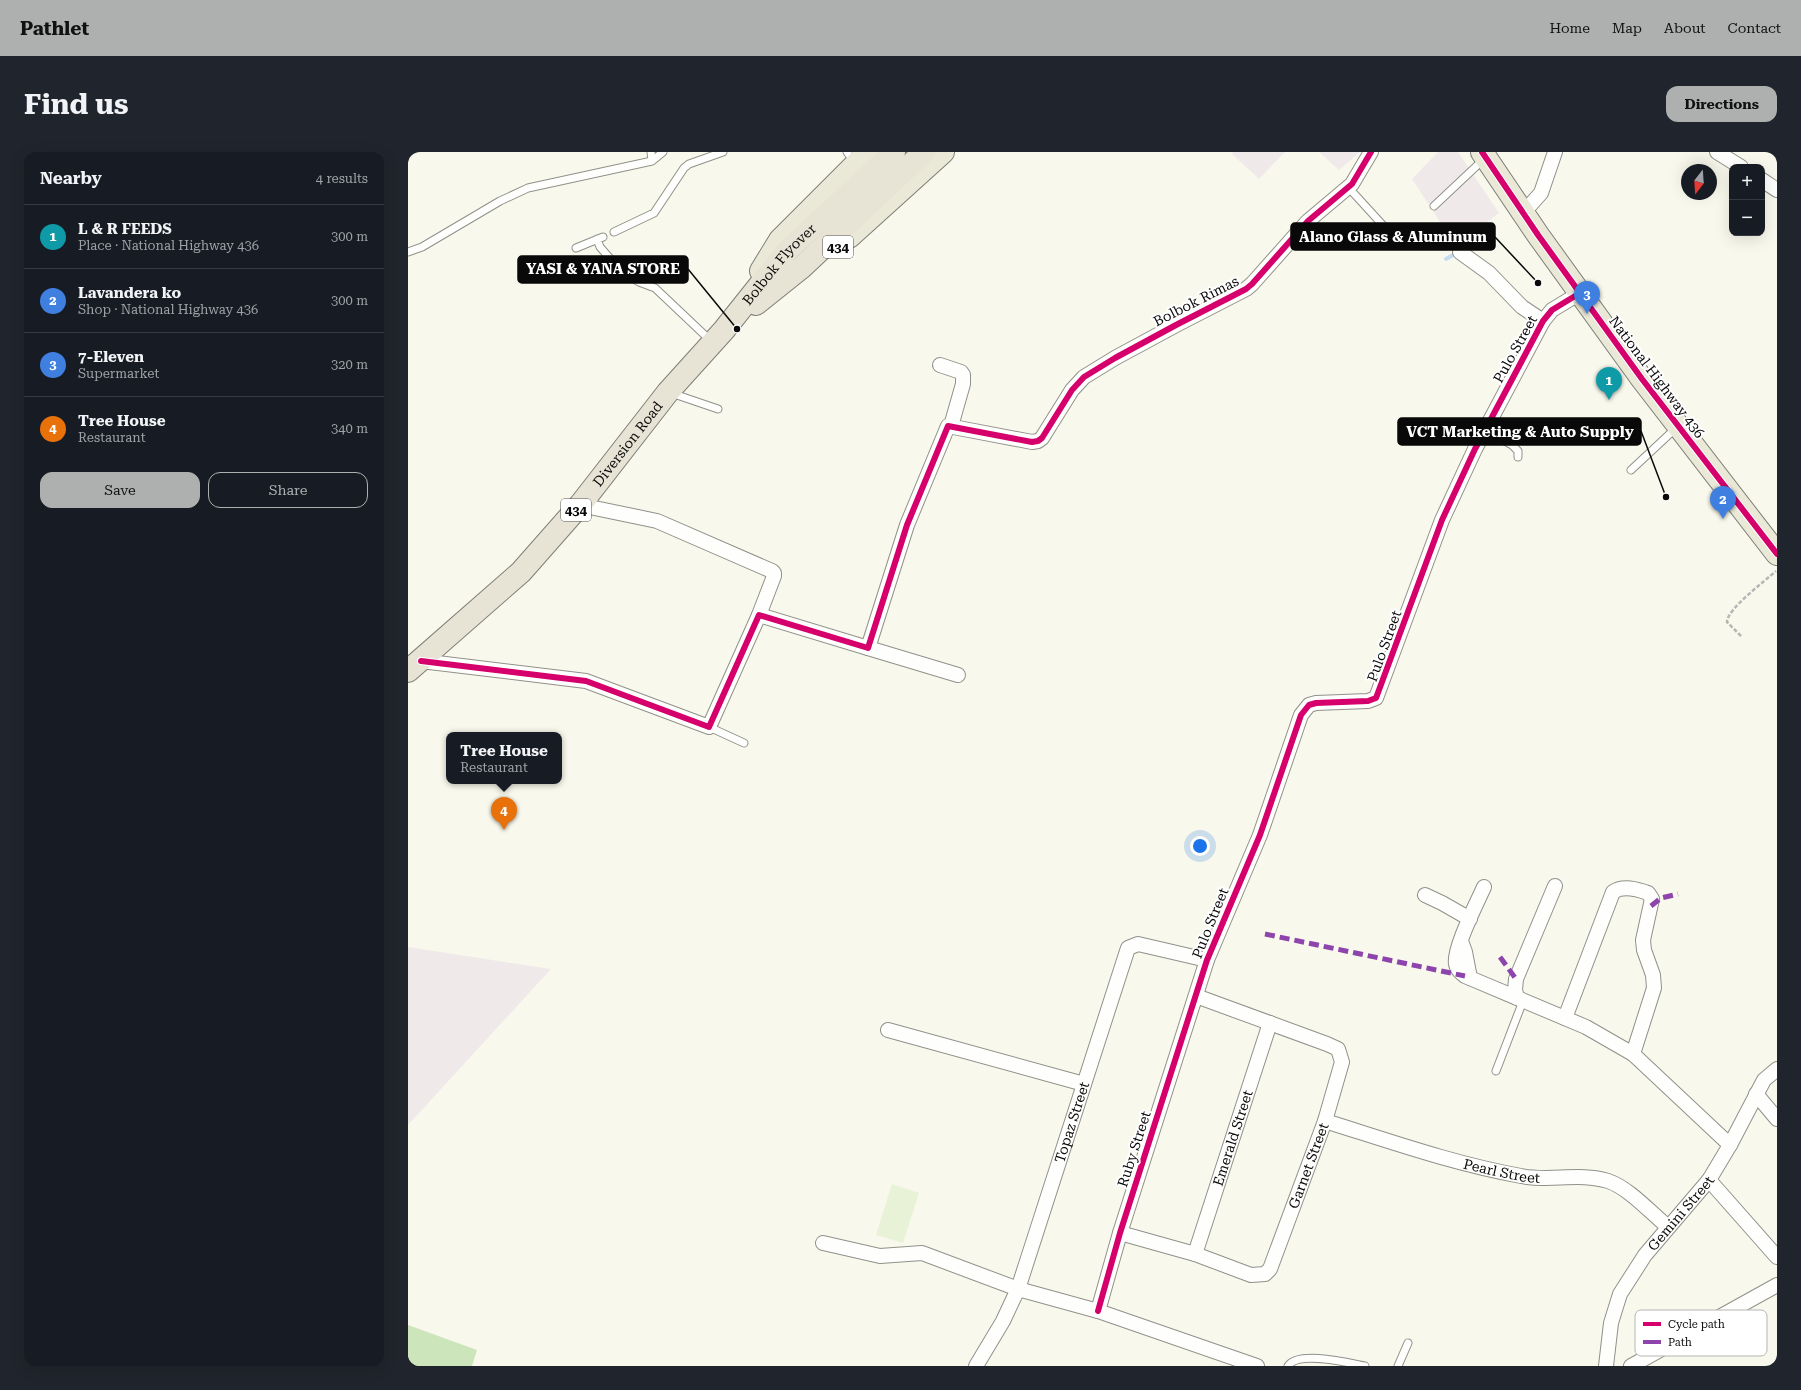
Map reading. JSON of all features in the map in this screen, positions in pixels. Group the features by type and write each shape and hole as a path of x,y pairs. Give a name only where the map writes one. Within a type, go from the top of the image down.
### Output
{"highway":[{"name":"Bolbok Flyover","path":"718,336 800,268 865,193 894,152"},
{"name":"Bolbok Flyover","path":"865,193 924,152"},
{"name":"Diversion Road","path":"415,666 521,572 580,506 668,392 718,336"}],"main road":[{"name":"Diversion Road","path":"718,336 810,272 943,152"},
{"name":"National Highway 436","path":"1484,155 1524,212 1538,236 1678,427 1777,554"},
{"name":"Diversion Road","path":"718,336 780,240 857,156"}],"street":[{"name":"Bolbok Rimas","path":"951,426 1032,442 1038,441 1042,438 1072,390 1084,377 1169,328 1246,289 1257,280 1308,221 1348,187 1358,176 1371,152"},
{"path":"1524,212 1541,193 1555,152"},
{"path":"1717,152 1736,164"},
{"path":"1765,182 1777,190"},
{"path":"1460,252 1489,273 1522,307 1543,321"},
{"name":"Pulo Street","path":"1196,996 1207,960 1260,835 1301,715 1309,705 1316,702 1368,701 1376,698 1442,520 1485,430 1543,321 1552,310 1580,293"},
{"path":"868,648 907,525 946,429 951,426 963,384 963,375 957,370 940,365"},
{"path":"415,666 586,681 709,727 759,615 774,573 657,521 580,506"},
{"path":"759,615 958,675"},
{"path":"1520,1000 1515,990 1516,979 1555,886"},
{"path":"1484,887 1461,941 1456,959 1458,970 1470,978 1565,1018 1612,1041 1633,1054 1730,1145"},
{"path":"1565,1018 1613,892 1617,889 1624,888 1648,893 1652,899 1643,940 1644,950 1653,976 1654,988 1633,1054"},
{"path":"1425,895 1442,902 1470,919"},
{"name":"Topaz Street","path":"976,1366 1003,1321 1018,1289 1128,948 1138,944 1207,960"},
{"path":"1196,996 1270,1023"},
{"name":"Ruby Street","path":"1098,1311 1120,1233 1196,996"},
{"name":"Garnet Street","path":"1195,1254 1251,1275 1265,1274 1270,1269 1325,1121 1342,1062 1341,1054 1333,1046 1270,1023"},
{"name":"Emerald Street","path":"1195,1254 1270,1023"},
{"path":"888,1030 1084,1084"},
{"name":"Gemini Street","path":"1606,1366 1611,1323 1620,1294 1645,1255 1709,1180 1730,1145 1764,1080 1777,1069"},
{"path":"1756,1094 1777,1119"},
{"name":"Pearl Street","path":"1325,1121 1444,1157 1520,1176 1539,1178 1583,1177 1608,1180 1619,1186 1668,1227"},
{"path":"1709,1180 1777,1257"},
{"path":"1120,1233 1195,1254"},
{"path":"823,1243 880,1256 922,1253 1018,1289 1098,1311 1257,1366"},
{"path":"1732,1310 1777,1285"},
{"path":"1631,1366 1649,1356"}],"lane":[{"path":"651,152 652,161"},
{"path":"408,252 422,247 500,201 528,188 652,161 663,152"},
{"path":"614,232 654,213 684,168 689,164 723,152"},
{"path":"1434,206 1484,155"},
{"path":"1348,187 1390,233"},
{"path":"576,248 600,238 600,247 621,271 639,282 655,288 718,336"},
{"path":"668,392 718,409"},
{"path":"1631,470 1678,427"},
{"path":"1485,430 1512,445 1518,451 1518,458"},
{"path":"709,727 744,743"},
{"path":"1496,1071 1520,1000"},
{"path":"1398,1366 1408,1343"},
{"path":"1288,1366 1295,1360 1321,1359 1365,1366"}],"path":[{"path":"1741,636 1727,622 1728,617 1735,607 1777,570"}],"shaded area":[{"path":"1233,152 1285,152 1259,179 1232,154"},
{"path":"1319,152 1360,152 1339,170"},
{"path":"1438,152 1458,152 1499,213 1479,228 1453,242 1412,179"},
{"path":"408,947 551,969 408,1125"}],"green space":[{"path":"892,1184 919,1193 903,1243 876,1235"},
{"path":"408,1325 477,1350 472,1366 408,1366"}],"waterway":[{"path":"1446,259 1471,245"}],"marked path":[{"path":"1651,906 1661,898 1678,894"},
{"path":"1265,934 1465,976"},
{"path":"1500,957 1516,979"}],"cycle path":[{"path":"421,661 586,681 709,727 759,615 868,648 907,525 948,426 1032,442 1038,441 1042,438 1072,390 1084,377 1115,358 1246,289 1252,284 1308,221 1352,184 1371,152"},
{"path":"1482,152 1538,235 1642,379 1777,554"},
{"path":"1098,1311 1120,1233 1207,960 1260,835 1301,715 1309,705 1316,703 1368,701 1376,698 1442,520 1475,449 1543,321 1552,310 1580,293"}],"place":[{"name":"Alano Glass & Aluminum","path":"1538,283"},
{"name":"7-Eleven","path":"1587,314"},
{"name":"YASI & YANA STORE","path":"737,329"},
{"name":"L & R FEEDS","path":"1609,400"},
{"name":"VCT Marketing & Auto Supply","path":"1666,497"},
{"name":"Lavandera ko","path":"1723,519"},
{"name":"Tree House","path":"504,830"}]}
